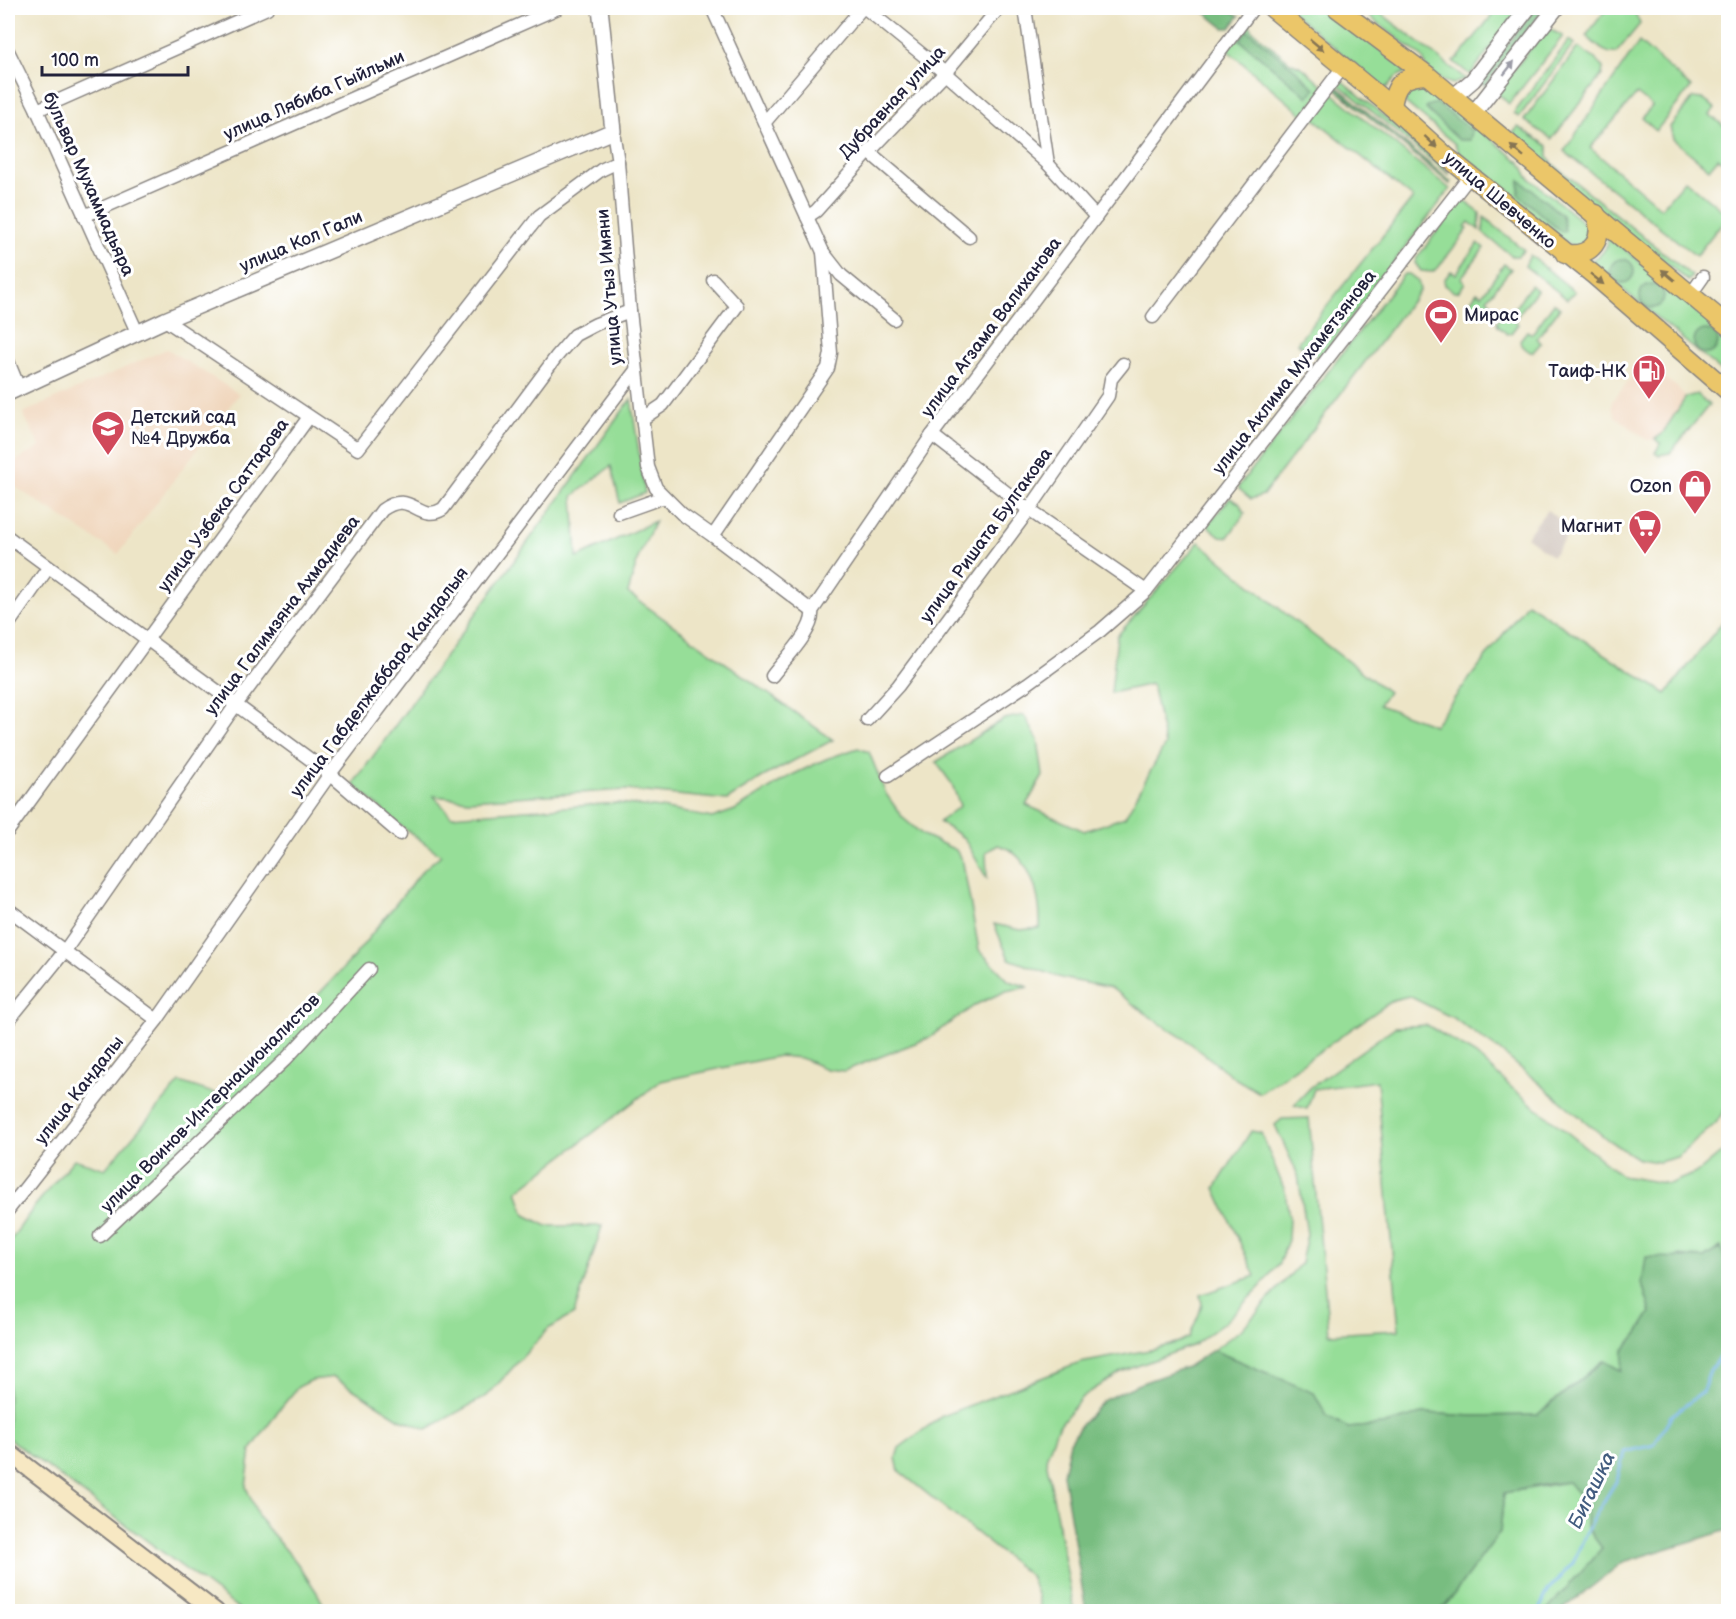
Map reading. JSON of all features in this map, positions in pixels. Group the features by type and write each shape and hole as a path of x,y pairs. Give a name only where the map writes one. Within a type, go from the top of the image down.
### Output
{"main road":[{"name":"улица Шевченко","path":"1272,8 1392,107 1447,157 1658,329 1728,391"},
{"path":"1337,8 1427,75 1728,326"},
{"path":"1392,107 1395,90 1401,82 1416,76 1427,75"},
{"path":"1565,254 1581,254 1594,246 1599,232 1596,214"},
{"path":"8,1452 216,1611"}],"street":[{"path":"37,110 267,8"},
{"name":"улица Лябиба Гыйльми","path":"84,216 558,8"},
{"name":"улица Утыз Имяни","path":"600,8 618,162 630,311 648,467 656,488 682,514 812,611"},
{"path":"765,122 863,8 945,73 1048,164 1096,217"},
{"name":"Дубравная улица","path":"807,217 816,211 868,152 945,73 999,8"},
{"path":"1025,8 1048,164"},
{"name":"улица Агзама Валиханова","path":"772,676 808,630 813,619 812,611 932,435 1253,8"},
{"path":"1453,97 1473,80 1528,8"},
{"path":"1473,114 1556,8"},
{"path":"715,9 823,252 841,275 894,319"},
{"name":"бульвар Мухаммадьяра","path":"8,51 137,332"},
{"path":"1153,317 1343,68"},
{"name":"улица Кол Гали","path":"13,391 137,332 613,131"},
{"path":"868,152 969,237"},
{"name":"улица Узбека Саттарова","path":"8,831 309,417 358,449 538,216 601,170 618,162"},
{"name":"улица Аклима Мухаметзянова","path":"888,776 1036,677 1100,631 1146,591 1470,176"},
{"path":"713,536 828,368 831,353 823,252"},
{"path":"1691,294 1703,278"},
{"path":"642,419 663,405 737,306 713,280"},
{"name":"улица Галимзяна Ахмадиева","path":"8,1021 64,952 236,706 382,510 391,504 401,502 429,513 443,509 556,357 575,335 630,311"},
{"path":"165,320 309,417"},
{"path":"8,361 13,391"},
{"name":"улица Ришата Булгакова","path":"867,720 898,686 1029,510 1108,396 1111,379 1123,364"},
{"name":"улица Габделжаббара Кандалыя","path":"157,1020 330,774 636,370"},
{"path":"932,435 1029,510 1146,591"},
{"path":"619,513 664,496"},
{"path":"8,537 330,774 400,834"},
{"path":"8,625 48,568"},
{"path":"8,909 157,1020"},
{"name":"улица Воинов-Интернационалистов","path":"100,1236 286,1059 369,969"},
{"name":"улица Кандалы","path":"8,1210 157,1020"}],"shaded area":[{"name":"Детский сад №4 Дружба","path":"167,349 239,394 118,554 8,482 8,465 40,447 23,413"},
{"path":"1644,363 1678,388 1686,397 1662,434 1654,440 1647,440 1616,417 1612,409 1612,401"},
{"path":"1547,510 1572,530 1552,556 1526,537"}],"green space":[{"path":"1199,8 1228,8 1239,16 1230,28 1224,28"},
{"path":"1287,8 1328,8 1408,71 1396,77 1385,89"},
{"path":"1358,8 1374,8 1466,79 1453,84 1441,80 1429,71 1422,57"},
{"path":"1498,8 1521,8 1470,75 1453,61 1459,57"},
{"path":"1535,8 1545,8 1485,86 1479,81"},
{"path":"1607,8 1633,8 1640,24 1616,53 1604,50 1586,36"},
{"path":"1247,20 1253,31 1325,87 1303,115 1226,49"},
{"path":"1547,28 1563,36 1509,104 1496,92"},
{"path":"1247,30 1315,89 1308,97 1240,40"},
{"path":"1569,40 1574,44 1519,117 1514,113"},
{"path":"1639,42 1691,87 1656,131 1642,118 1652,106 1637,94 1590,148 1661,208 1685,180 1728,215 1696,256 1564,151"},
{"path":"1578,47 1603,68 1602,75 1552,139 1524,120"},
{"path":"1342,81 1443,165 1450,175 1337,83"},
{"path":"1423,83 1521,163 1528,177 1590,228 1589,239 1581,247 1572,247 1460,156 1455,144 1405,102 1404,91 1412,84"},
{"path":"1335,85 1451,182 1450,184 1333,87"},
{"path":"1330,91 1450,189 1321,357 1297,343 1413,198 1311,116"},
{"path":"1693,98 1702,99 1715,108 1710,115 1724,126 1728,122 1728,167 1718,158 1709,169 1673,139 1670,127"},
{"path":"1436,103 1472,131 1470,140 1459,140 1426,109 1427,106"},
{"path":"1518,127 1548,146 1548,158 1553,164 1692,276 1688,281 1658,256 1643,248 1510,137"},
{"path":"1520,180 1562,215 1565,231 1561,232 1518,194"},
{"path":"1463,200 1480,213 1479,230 1469,222 1465,227 1468,229 1438,268 1432,272 1421,271 1415,263 1416,259"},
{"path":"1484,217 1524,250 1518,256 1512,256 1483,233"},
{"path":"1609,236 1728,337 1728,377 1589,261 1603,252"},
{"path":"1478,243 1484,248 1461,278 1465,283 1458,292 1454,292 1445,285 1444,280 1451,271 1456,274"},
{"path":"1530,255 1575,292 1567,299 1525,266"},
{"path":"1622,259 1630,263 1634,271 1630,279 1622,283 1614,279 1610,271 1614,263"},
{"path":"1504,264 1511,269 1487,299 1492,304 1484,313 1481,313 1471,306 1471,301 1477,292 1482,295"},
{"path":"1404,274 1409,274 1418,281 1420,290 1263,495 1251,499 1239,489 1239,486"},
{"path":"1652,284 1660,288 1664,296 1660,304 1652,308 1644,304 1640,296 1644,288"},
{"path":"1531,285 1537,290 1514,320 1518,324 1511,333 1507,334 1497,322 1504,313 1509,316"},
{"path":"1554,303 1560,308 1537,338 1541,343 1533,352 1530,352 1521,345 1520,340 1527,331 1532,334"},
{"path":"1706,330 1714,334 1718,342 1714,350 1706,354 1698,350 1694,342 1698,334"},
{"path":"1697,394 1709,405 1670,453 1659,455 1655,453 1661,443 1655,439 1662,434 1686,397"},
{"path":"631,399 645,493 620,503 611,466 573,496 577,558 655,521 638,558 628,593 833,740 761,778 727,800 626,790 469,800 434,796 451,816 617,803 661,808 712,818 735,810 790,776 826,759 858,748 869,752 886,794 903,818 923,835 956,850 963,863 979,950 1009,981 1029,987 1006,991 977,1004 928,1038 844,1071 826,1069 801,1058 779,1056 661,1081 517,1191 525,1215 547,1226 602,1226 574,1314 548,1329 487,1396 427,1429 400,1419 334,1377 312,1380 298,1387 251,1450 246,1487 259,1518 297,1563 327,1611 242,1611 8,1438 8,1244 34,1207 74,1159 105,1169 180,1082 222,1096 351,960 423,870 441,855 397,823 353,784"},
{"path":"1230,498 1239,503 1245,513 1228,537 1220,536 1209,527 1209,523"},
{"path":"1199,542 1292,619 1388,692 1379,705 1434,725 1527,603 1666,694 1728,615 1728,1104 1716,1123 1677,1157 1659,1162 1638,1159 1608,1140 1500,1051 1453,1018 1409,996 1393,1000 1260,1093 1236,1079 1185,1039 1111,988 1061,978 1009,959 994,924 1020,930 1040,928 1036,890 1032,878 1019,857 998,845 986,852 987,879 964,838 939,822 960,806 952,784 936,762 1004,719 1024,715 1038,740 1043,776 1026,805 1084,831 1125,817 1165,745 1152,684 1111,693 1117,636"},
{"path":"1427,1025 1476,1055 1512,1088 1622,1176 1669,1184 1698,1172 1728,1147 1728,1266 1721,1247 1704,1258 1678,1256 1642,1284 1651,1312 1623,1351 1622,1371 1603,1361 1537,1415 1472,1416 1425,1413 1382,1425 1348,1428 1327,1416 1314,1393 1213,1350 1242,1329 1301,1263 1307,1234 1298,1175 1275,1125 1282,1119 1309,1118 1329,1334 1399,1330 1377,1081 1314,1089 1307,1109 1294,1105 1311,1087 1395,1027"},
{"path":"1251,1131 1261,1133 1285,1191 1289,1217 1288,1240 1279,1263 1260,1287 1224,1323 1194,1345 1121,1372 1082,1397 1057,1428 1046,1459 1074,1610 1041,1611 1030,1576 899,1471 896,1458 899,1448 942,1416 1080,1363 1155,1349 1189,1337 1202,1304 1200,1295 1255,1276 1215,1188"},
{"path":"1721,1247 1728,1266 1728,1530 1623,1562 1561,1611 1546,1611 1602,1548 1586,1526 1587,1504 1568,1482 1548,1484 1504,1493 1500,1532 1446,1605 1437,1611 1086,1611 1063,1474 1070,1442 1081,1425 1104,1400 1139,1384 1187,1367 1213,1350 1314,1393 1327,1416 1348,1428 1382,1425 1425,1413 1472,1416 1537,1415 1604,1361 1622,1371 1623,1351 1651,1312 1642,1284 1646,1257 1704,1258"},
{"path":"1568,1482 1587,1504 1586,1526 1602,1548 1546,1611 1437,1612 1446,1605 1500,1532 1504,1493"}],"waterway":[{"name":"Бигашка","path":"1538,1612 1549,1589 1573,1563 1591,1522 1617,1480 1624,1452 1654,1445 1671,1416 1702,1393 1711,1368 1728,1347"}],"place":[{"name":"Мирас","path":"1441,344"},
{"name":"Таиф-НК","path":"1649,400"},
{"name":"Детский сад №4 Дружба","path":"108,456"},
{"name":"Ozon","path":"1695,515"},
{"name":"Магнит","path":"1645,555"}]}
